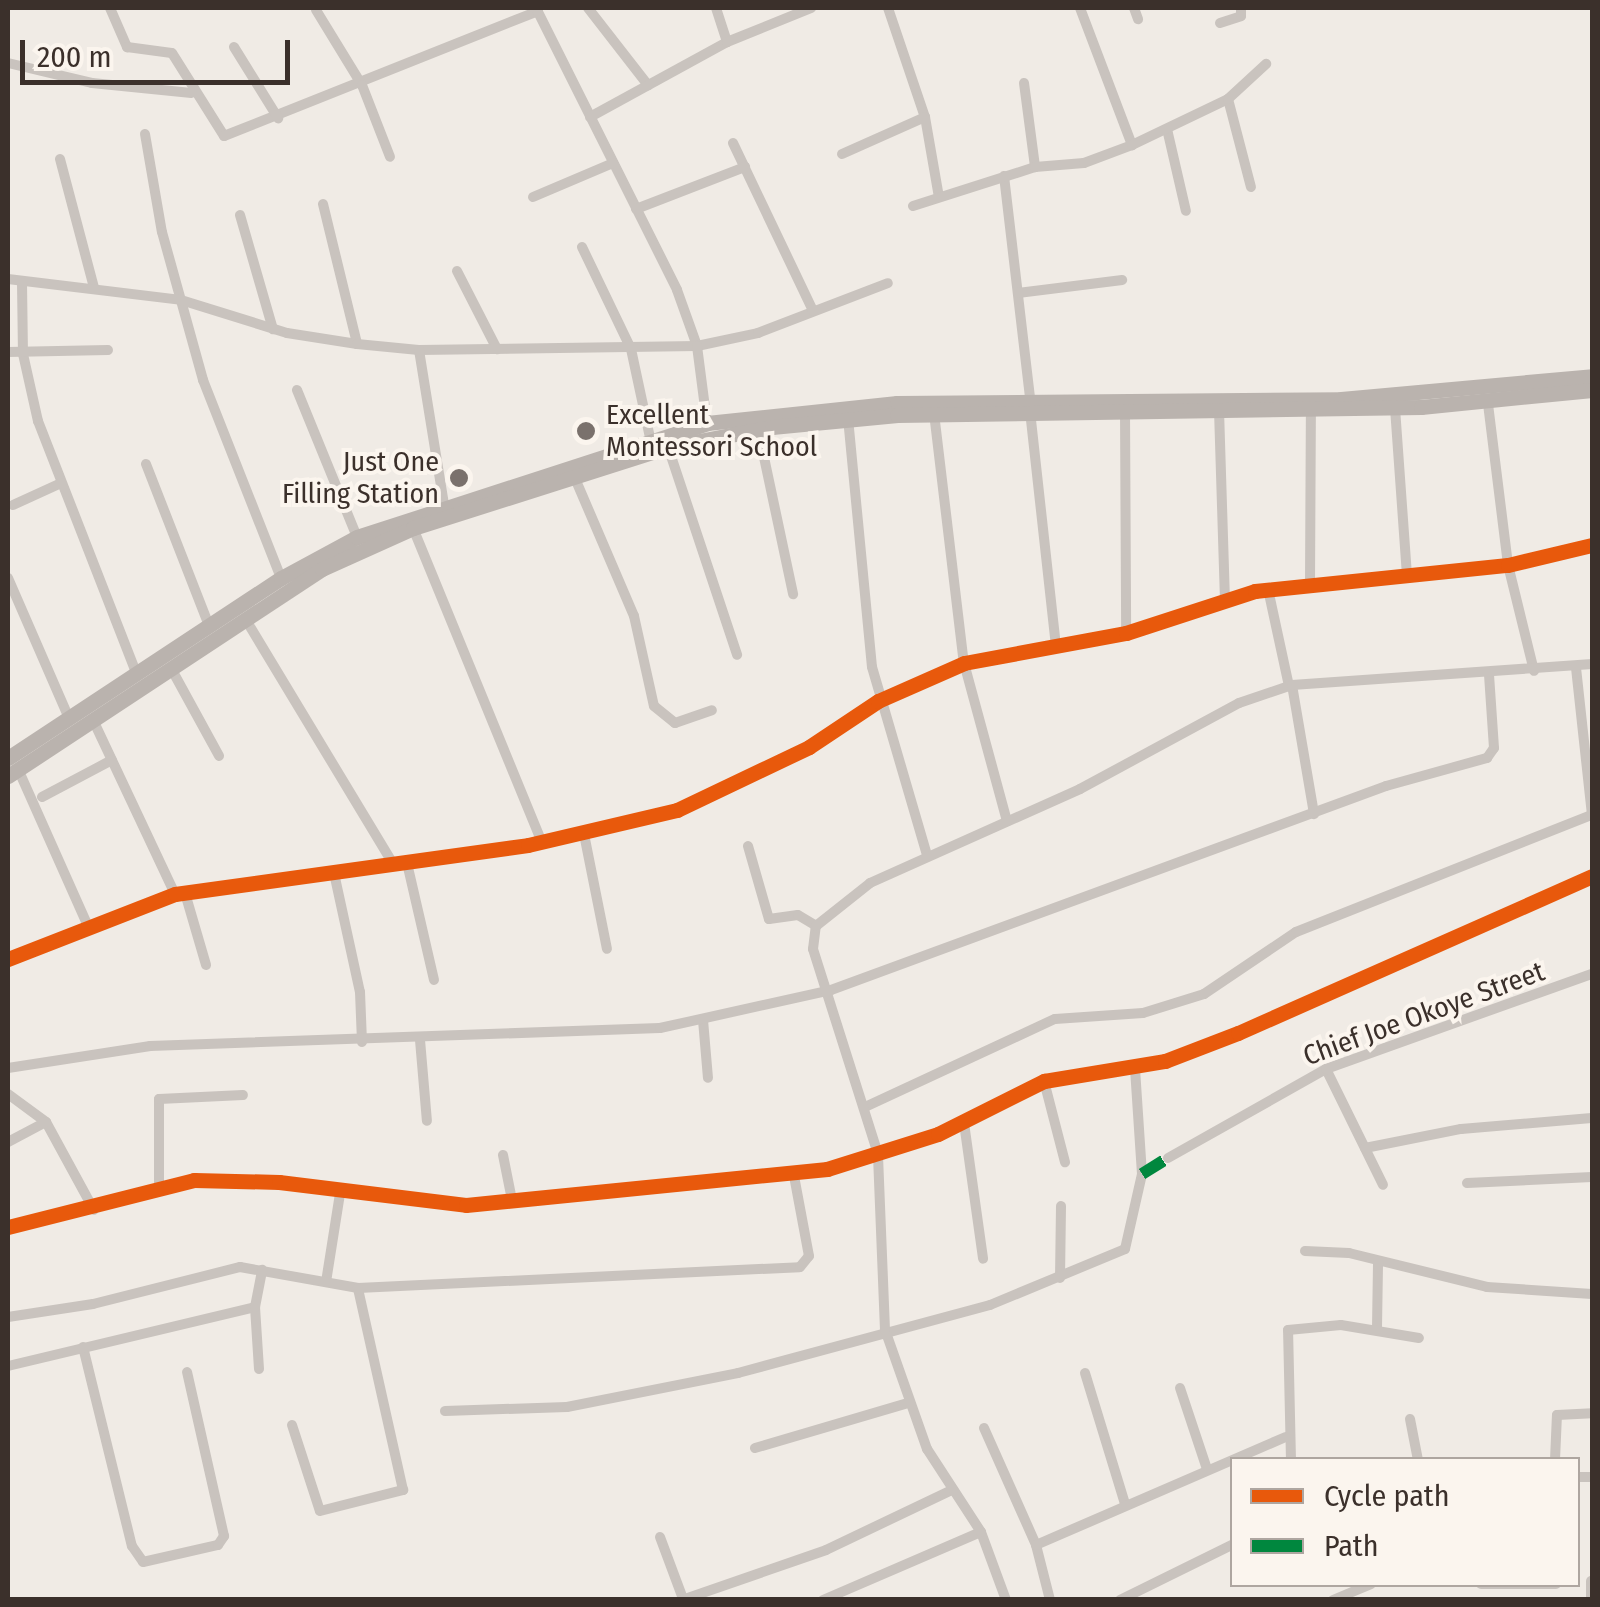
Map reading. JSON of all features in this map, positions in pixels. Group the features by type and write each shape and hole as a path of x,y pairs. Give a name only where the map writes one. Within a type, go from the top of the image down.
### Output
{"main road":[{"path":"11,768 70,718 281,578 356,537 650,438 707,423 843,406 1341,399 1592,376"},
{"path":"11,768 94,722 322,570 413,528 668,448 848,418 1030,404 1125,410 1395,408 1488,404 1592,390"}],"street":[{"path":"110,8 127,47 168,49 224,136 362,85 537,10 636,208 697,346 707,423"},
{"path":"588,8 648,85"},
{"path":"716,8 727,42"},
{"path":"590,117 727,42 811,8"},
{"path":"888,8 925,117 938,197"},
{"path":"1080,8 1132,145"},
{"path":"1220,23 1241,16 1241,8"},
{"path":"316,10 362,85 390,158"},
{"path":"234,47 278,118"},
{"path":"8,63 92,83 193,93"},
{"path":"913,206 1035,166 1084,163 1132,145 1228,99 1266,64"},
{"path":"1024,84 1035,166"},
{"path":"1228,99 1250,187"},
{"path":"842,154 925,117"},
{"path":"1167,130 1186,211"},
{"path":"145,134 203,380 281,578"},
{"path":"734,143 813,310"},
{"path":"60,159 94,288"},
{"path":"533,197 613,163"},
{"path":"636,208 745,166"},
{"path":"1004,176 1056,646"},
{"path":"323,204 357,344"},
{"path":"240,215 272,329"},
{"path":"582,247 631,349 650,438"},
{"path":"456,270 497,349"},
{"path":"8,279 22,284 94,288 182,300 272,329 419,350 697,346 758,333 888,283"},
{"path":"1018,293 1122,280"},
{"path":"22,284 23,354 60,484 138,676"},
{"path":"8,352 108,350"},
{"path":"419,350 444,505"},
{"path":"297,390 356,537"},
{"path":"1488,404 1508,565 1534,672"},
{"path":"1395,408 1407,574"},
{"path":"1125,410 1126,633"},
{"path":"1219,410 1226,600"},
{"path":"1310,582 1311,410"},
{"path":"934,413 964,663 1007,821"},
{"path":"848,418 878,701 927,855"},
{"path":"758,430 793,594"},
{"path":"668,448 737,655"},
{"path":"146,464 209,626"},
{"path":"574,476 634,616 654,706 675,724 712,710"},
{"path":"14,505 60,484"},
{"path":"413,528 444,618 542,842"},
{"path":"8,959 87,924 180,893 542,842 677,810 809,748 878,701 964,663 1126,633 1268,588 1508,565 1592,545"},
{"path":"8,578 70,718"},
{"path":"1268,588 1314,814"},
{"path":"246,620 394,865"},
{"path":"1006,1600 981,1532 952,1490 908,1403 886,1330 878,1154 831,990 813,949 816,926 870,882 1007,821 1239,703 1290,685 1534,672 1592,664"},
{"path":"865,1107 1056,1018 1142,1013 1204,994 1296,932 1592,815 1576,668"},
{"path":"172,670 219,756"},
{"path":"8,1068 150,1046 420,1040 703,1020 831,990 1314,814 1492,756 1488,674"},
{"path":"94,722 180,893 206,965"},
{"path":"42,797 112,760"},
{"path":"11,768 87,924"},
{"path":"584,834 607,949"},
{"path":"748,846 769,919 790,914 816,926"},
{"path":"407,863 434,980"},
{"path":"334,873 360,992 362,1042"},
{"path":"8,1227 94,1210 159,1185 253,1180 340,1194 466,1206 794,1176 878,1154 964,1123 1044,1081 1135,1068 1238,1033 1592,876"},
{"name":"Chief Joe Okoye Street","path":"1168,1158 1326,1069 1592,974"},
{"path":"703,1020 708,1078"},
{"path":"420,1040 427,1122"},
{"path":"445,1411 567,1407 738,1373 990,1305 1060,1278 1131,1242 1142,1174 1135,1068"},
{"path":"1326,1069 1383,1185"},
{"path":"1044,1081 1064,1162"},
{"path":"8,1094 46,1122 94,1210"},
{"path":"159,1185 160,1099 243,1095"},
{"path":"1365,1148 1461,1129 1592,1118"},
{"path":"8,1142 46,1122"},
{"path":"964,1123 984,1259"},
{"path":"503,1155 512,1200"},
{"path":"8,1317 93,1304 213,1271 262,1270 358,1288 800,1268 810,1256 794,1176"},
{"path":"1467,1183 1592,1177"},
{"path":"326,1282 340,1194"},
{"path":"1060,1278 1061,1206"},
{"path":"1305,1251 1378,1261 1487,1286 1592,1294"},
{"path":"1377,1328 1378,1261"},
{"path":"259,1369 255,1307 262,1270"},
{"path":"292,1424 320,1511 403,1490 358,1288"},
{"path":"8,1366 255,1307"},
{"path":"1291,1457 1286,1437 1288,1330 1298,1325 1377,1328 1419,1338"},
{"path":"83,1348 132,1546 142,1562 218,1546 224,1536 186,1372"},
{"path":"1085,1373 1125,1504"},
{"path":"1180,1388 1207,1469"},
{"path":"755,1448 908,1403"},
{"path":"1555,1457 1557,1415 1592,1412"},
{"path":"1410,1419 1417,1457"},
{"path":"984,1428 1036,1545 1050,1600"},
{"path":"1237,1457 1286,1437"},
{"path":"1036,1545 1230,1460"},
{"path":"660,1537 683,1599 826,1550 952,1490"},
{"path":"823,1600 981,1532"},
{"path":"1120,1600 1230,1546"},
{"path":"1591,1600 1592,1581"},
{"path":"1333,1600 1363,1587"}],"marked path":[{"path":"1142,1174 1168,1158"}],"cycle path":[{"path":"8,959 175,894 528,845 677,810 809,747 878,701 964,663 1126,633 1255,591 1508,565 1592,545"},
{"path":"8,1227 194,1180 279,1182 466,1205 827,1169 938,1134 1044,1081 1165,1061 1238,1033 1592,876"}],"place":[{"name":"Excellent Montessori School","path":"586,431"},
{"name":"Just One Filling Station","path":"459,478"}]}
